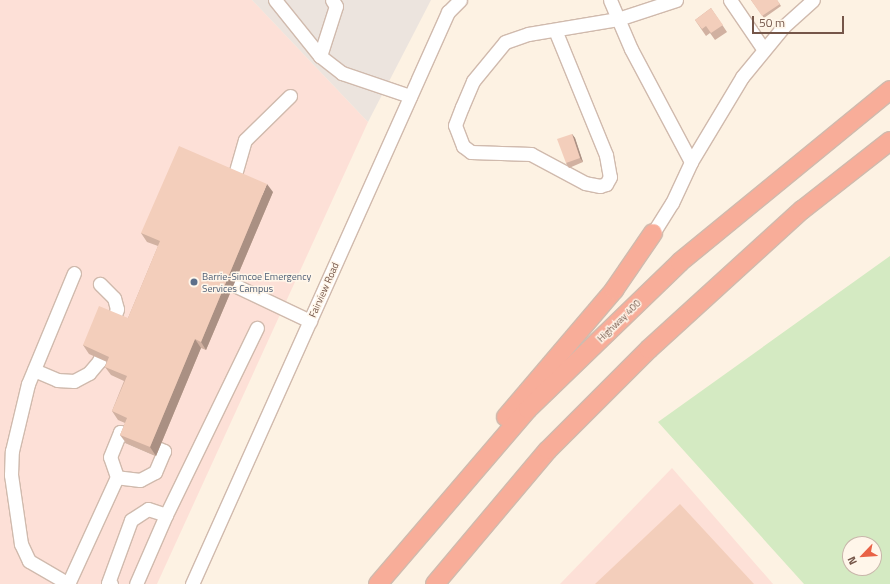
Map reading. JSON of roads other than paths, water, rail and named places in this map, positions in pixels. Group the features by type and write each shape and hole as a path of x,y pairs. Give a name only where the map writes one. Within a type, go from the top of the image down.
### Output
{"highway":[{"name":"Highway 400","path":"378,584 528,409 680,262 890,90"},
{"path":"435,584 548,450 649,349 802,210 890,140"},
{"path":"469,476 505,418 614,290 653,233"}],"street":[{"path":"275,0 320,56 342,73 410,96"},
{"name":"Fairview Road","path":"192,584 448,12 460,0"},
{"path":"610,0 618,19 691,162"},
{"path":"556,30 606,155 610,177 606,184 600,186 585,183 531,154 471,152 463,146 457,136 455,125 473,81 505,42 521,36 618,19 676,0"},
{"path":"730,0 764,50"},
{"path":"653,233 672,203 691,162 742,77 783,27 813,0"},
{"path":"320,56 337,2"},
{"path":"236,171 245,140 290,96"},
{"path":"74,273 28,384 12,451 14,510 21,544 29,561 68,584 117,477"},
{"path":"34,370 57,380 74,381 89,373 99,361 117,309 114,298 100,284"},
{"path":"236,286 310,321"},
{"path":"136,584 166,515 257,328"},
{"path":"111,584 108,582 131,520 148,509 166,515"}],"place":[{"name":"Barrie-Simcoe Emergency Services Campus","path":"194,282"}]}
